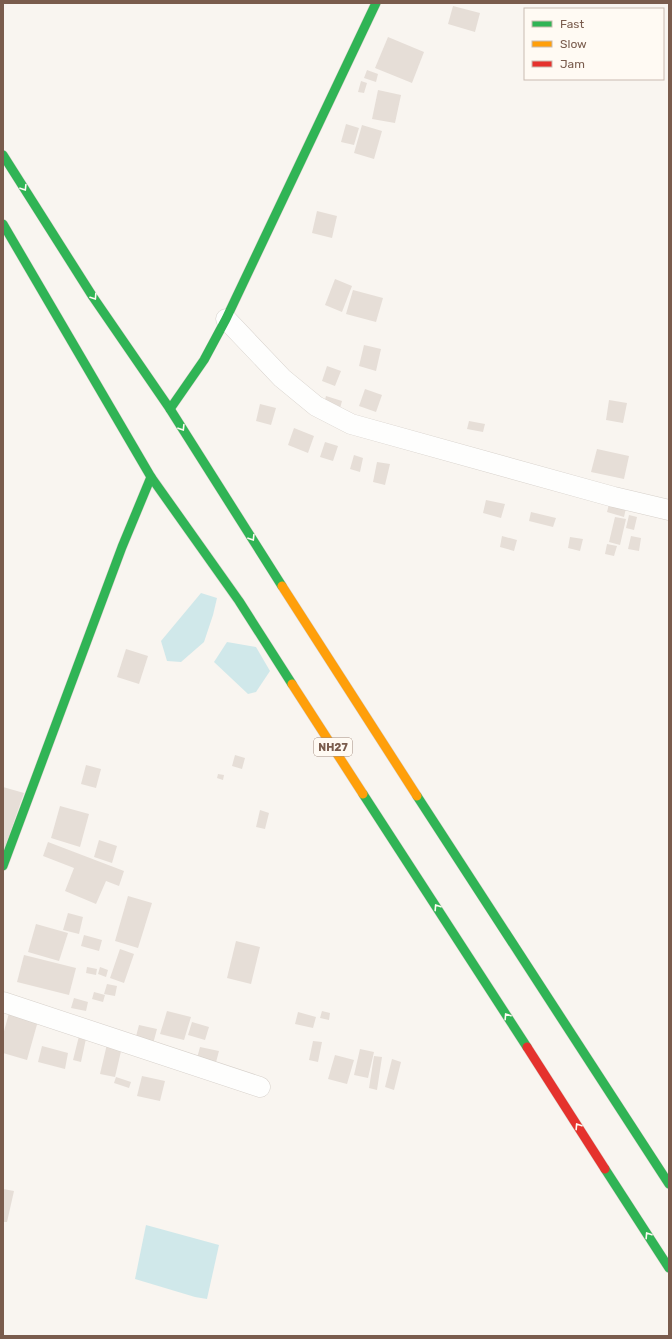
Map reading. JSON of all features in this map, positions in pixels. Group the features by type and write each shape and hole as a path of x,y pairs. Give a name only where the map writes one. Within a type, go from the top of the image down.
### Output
{"main road":[{"path":"170,409 204,360 226,319 376,3"},
{"path":"3,155 93,297 170,409 316,638 669,1184"},
{"name":"NH27","path":"3,224 151,476 243,608 669,1268"},
{"path":"3,866 122,547 151,476"}],"street":[{"path":"226,319 288,382 316,406 351,424 607,495 669,510"},
{"path":"3,1002 260,1088"}],"water":[{"path":"201,593 217,598 204,642 181,662 167,661 161,641"},
{"path":"227,642 256,647 270,671 256,692 248,694 214,662"},
{"path":"146,1225 219,1245 207,1299 195,1297 135,1279"}],"building":[{"path":"453,6 480,13 475,32 448,24"},
{"path":"388,37 424,52 412,83 375,68"},
{"path":"367,70 378,74 376,82 364,78"},
{"path":"361,81 367,83 364,93 358,92"},
{"path":"378,90 401,95 395,123 372,119"},
{"path":"346,124 359,128 354,145 341,142"},
{"path":"362,125 382,131 374,159 354,153"},
{"path":"317,211 337,216 332,238 312,233"},
{"path":"335,279 352,286 342,312 325,305"},
{"path":"353,290 383,298 376,322 346,314"},
{"path":"364,345 381,349 376,371 359,366"},
{"path":"327,366 341,371 335,386 322,381"},
{"path":"365,389 382,395 376,412 359,406"},
{"path":"326,396 342,401 339,412 323,407"},
{"path":"609,400 627,403 623,423 606,420"},
{"path":"260,404 276,408 271,425 256,421"},
{"path":"469,421 485,424 483,432 467,429"},
{"path":"294,428 314,436 308,453 288,445"},
{"path":"325,442 338,446 333,461 320,457"},
{"path":"597,449 629,456 624,479 591,472"},
{"path":"354,455 363,458 360,472 350,469"},
{"path":"377,462 390,464 385,485 373,482"},
{"path":"486,500 505,504 501,518 483,513"},
{"path":"609,504 626,508 624,517 607,512"},
{"path":"531,512 556,518 553,527 529,521"},
{"path":"629,515 637,517 634,530 626,528"},
{"path":"615,517 626,519 620,545 609,542"},
{"path":"502,536 517,540 514,551 500,547"},
{"path":"631,536 641,538 639,551 628,549"},
{"path":"570,537 583,539 580,551 568,548"},
{"path":"607,544 617,546 614,556 605,554"},
{"path":"126,649 148,656 139,684 117,677"},
{"path":"235,755 245,758 242,769 232,766"},
{"path":"86,765 101,769 96,788 81,784"},
{"path":"218,774 224,775 223,780 217,778"},
{"path":"3,787 24,793 3,853"},
{"path":"60,806 89,814 80,847 51,838"},
{"path":"260,810 269,813 265,829 256,827"},
{"path":"99,840 117,846 112,863 94,857"},
{"path":"48,842 124,871 119,886 106,881 96,904 65,891 74,868 43,856"},
{"path":"128,896 152,903 138,948 115,941"},
{"path":"68,913 83,917 79,934 63,930"},
{"path":"36,924 68,933 59,961 28,952"},
{"path":"84,935 102,940 99,951 81,946"},
{"path":"236,941 260,947 251,984 227,978"},
{"path":"120,949 134,954 124,983 110,978"},
{"path":"24,955 76,968 69,995 17,982"},
{"path":"87,967 97,969 96,975 86,973"},
{"path":"100,967 108,970 106,977 98,974"},
{"path":"107,984 117,986 115,996 104,994"},
{"path":"94,992 105,995 103,1002 92,999"},
{"path":"74,998 88,1002 86,1011 71,1008"},
{"path":"167,1011 191,1017 184,1040 160,1034"},
{"path":"322,1011 330,1013 329,1020 320,1018"},
{"path":"298,1012 316,1017 313,1028 295,1024"},
{"path":"9,1013 38,1021 27,1060 3,1053 3,1035"},
{"path":"192,1022 209,1027 205,1040 188,1035"},
{"path":"139,1025 157,1029 153,1044 135,1040"},
{"path":"80,1032 87,1034 81,1062 73,1060"},
{"path":"313,1041 322,1042 318,1062 309,1060"},
{"path":"107,1044 122,1047 115,1077 100,1074"},
{"path":"42,1046 68,1053 65,1069 38,1062"},
{"path":"200,1047 219,1051 215,1066 196,1062"},
{"path":"360,1049 374,1052 368,1078 354,1075"},
{"path":"335,1055 354,1060 347,1084 328,1079"},
{"path":"374,1056 382,1057 377,1090 369,1088"},
{"path":"392,1059 401,1062 394,1090 385,1087"},
{"path":"142,1076 165,1081 160,1101 137,1096"},
{"path":"116,1077 131,1082 129,1088 114,1083"},
{"path":"3,1189 14,1191 7,1222 3,1222"}],"traffic: fast":[{"path":"170,409 204,360 226,319 376,3"},
{"path":"3,155 93,297 170,409 282,586"},
{"path":"3,224 151,477 239,601 292,684"},
{"path":"3,866 122,547 151,477"},
{"path":"363,794 527,1047"},
{"path":"417,796 669,1184"},
{"path":"605,1169 669,1268"}],"traffic: slow":[{"path":"282,586 417,796"},
{"path":"292,684 363,794"}],"traffic: jam":[{"path":"527,1047 605,1169"}]}
